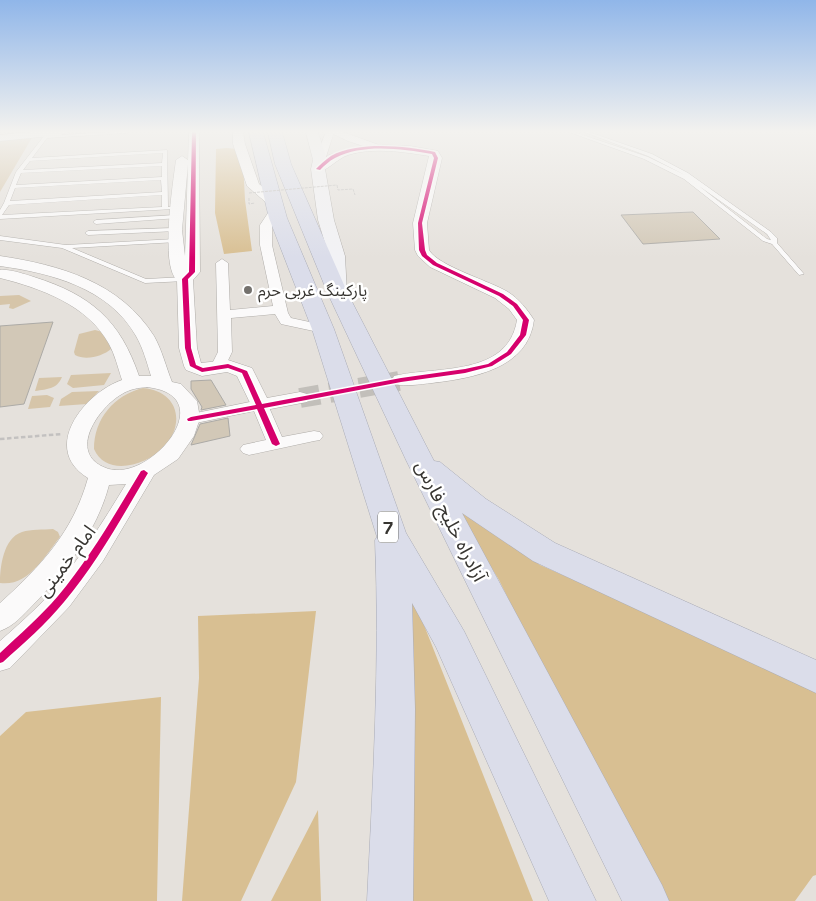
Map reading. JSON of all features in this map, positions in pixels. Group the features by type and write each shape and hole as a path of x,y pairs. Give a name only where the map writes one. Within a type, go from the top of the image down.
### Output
{"highway":[{"name":"7","path":"262,174 266,202 323,329 390,534 451,642 573,901"},
{"name":"آزادراه خلیج فارس","path":"287,174 323,264 420,460 646,901"},
{"path":"420,460 475,507 544,552 816,677"},
{"path":"390,534 395,603 396,709 390,901"}],"main road":[{"path":"320,174 326,220 337,256 338,294"}],"street":[{"path":"180,174 173,221 179,274 185,279"},
{"path":"193,174 192,272 185,279 188,348 193,366 202,370 228,366 245,372 276,444"},
{"path":"249,174 253,186 266,202 266,245 280,309 286,321 305,327 323,329"},
{"path":"401,380 465,371 490,365 509,353 523,335 526,320 515,305 501,295 435,264 425,256 422,250 420,223 432,174"},
{"path":"0,261 19,263 69,277 114,301 129,315 144,334 163,382"},
{"path":"218,368 225,352 222,263"},
{"path":"0,274 51,289 77,303 100,321 117,342 132,382"},
{"path":"224,315 280,309"},
{"path":"148,380 163,382 178,389 186,399 191,419 183,439 172,452 144,473 113,478 100,475 82,462 78,452 78,432 90,412 96,406 110,393 132,382 148,380"},
{"path":"191,419 300,398"},
{"path":"249,449 314,436"},
{"name":"امام خمینی","path":"0,659 59,601 87,565 144,473"},
{"name":"امام خمینی","path":"0,620 37,585 75,535 91,506 100,475"}],"lane":[{"path":"17,174 7,203 0,215 173,221"},
{"path":"164,174 165,193 173,221"},
{"path":"678,174 686,178 765,240 774,242"},
{"path":"686,174 769,233 774,238 774,242 801,274"},
{"path":"13,187 164,178"},
{"path":"7,203 165,193"},
{"path":"96,222 173,221"},
{"path":"88,233 173,221"},
{"path":"63,246 173,221"},
{"path":"0,238 63,246 145,281 185,279"}],"path":[{"path":"266,202 337,184 338,190 353,189 355,195"},
{"path":"0,439 78,432"}],"shaded area":[{"path":"0,174 11,174 0,192"},
{"path":"216,174 244,174 252,251 224,254 215,213"},
{"path":"19,295 31,301 13,309 9,308 10,304 0,305 0,296"},
{"path":"95,330 103,332 111,349 104,354 94,357 84,358 75,355 74,352 79,334"},
{"path":"111,373 104,385 73,388 67,384 71,375"},
{"path":"62,377 55,386 35,391 39,378"},
{"path":"143,388 155,390 171,402 175,410 176,419 171,438 156,454 137,463 117,466 107,463 100,458 94,449 95,438 102,418 115,402 123,396"},
{"path":"99,391 87,404 59,406 61,399 72,392"},
{"path":"47,395 54,398 50,407 28,409 32,396"},
{"path":"447,495 540,565 816,687 816,875 813,876 795,901 657,901 499,580"},
{"path":"53,529 58,532 60,537 34,569 19,580 10,583 0,583 4,554 11,540 22,532"},
{"path":"405,577 533,901 410,901"},
{"path":"316,611 296,782 241,901 182,901 199,678 198,616"},
{"path":"161,697 157,901 0,901 0,736 26,712"},
{"path":"318,810 321,901 271,901"}],"building":[{"path":"693,212 720,239 643,244 621,215"},
{"path":"53,322 24,404 0,407 0,326"},
{"path":"211,380 226,405 201,410 202,407 191,389 191,381"},
{"path":"228,418 230,436 191,445 200,424"}],"tunnel":[{"path":"300,398 399,381"}],"cycle path":[{"path":"193,174 192,272 185,279 188,348 193,366 202,370 228,366 245,372 276,444"},
{"path":"191,419 401,380 465,371 490,365 509,353 523,335 526,320 515,305 501,295 435,264 425,256 422,250 420,223 432,174"},
{"path":"0,659 46,615 72,585 105,538 144,473"}],"place":[{"name":"پارکینگ غربی حرم","path":"248,290"}]}
